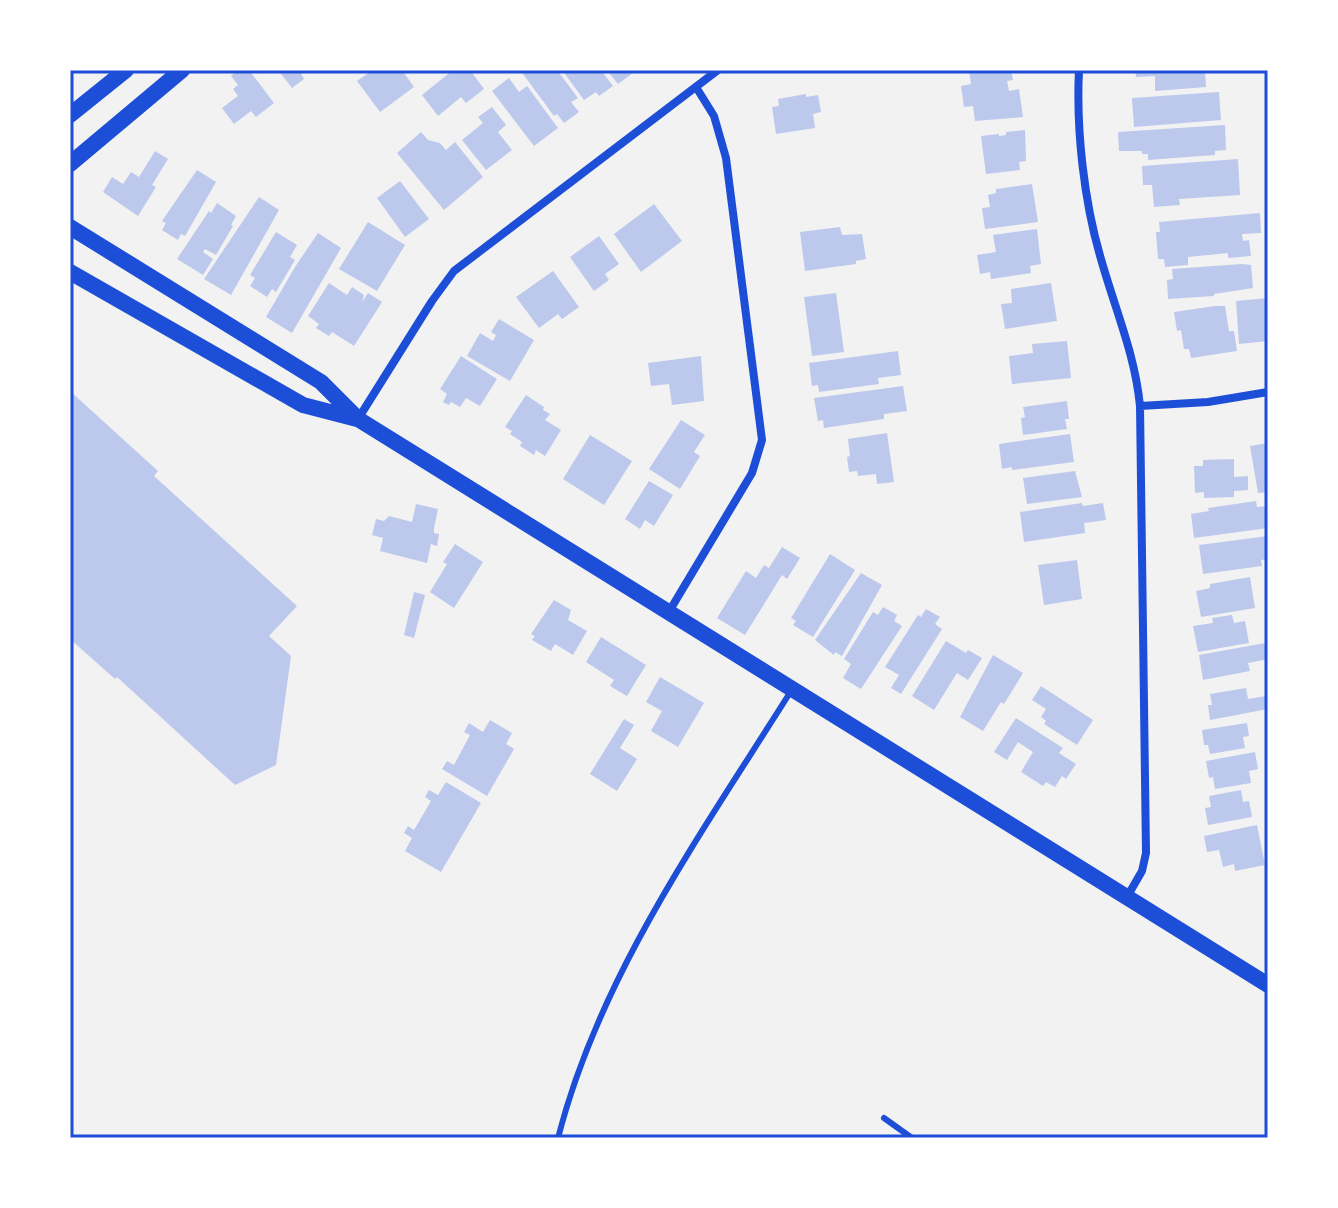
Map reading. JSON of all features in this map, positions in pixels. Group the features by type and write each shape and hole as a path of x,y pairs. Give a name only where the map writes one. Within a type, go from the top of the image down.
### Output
{"main road":[{"path":"70,115 126,70"},
{"path":"70,164 182,70"},
{"path":"70,227 321,382 358,419 670,610 1268,985"},
{"path":"71,273 303,405 358,419"}],"street":[{"path":"358,419 454,271 718,70"},
{"path":"1079,70 1079,130 1094,230 1132,353 1140,406 1146,853 1142,871 1127,897"},
{"path":"670,610 752,473 762,440 726,158 714,116 696,87"},
{"path":"1140,406 1208,402 1268,392"}],"lane":[{"path":"558,1138 571,1088 606,1007 661,896 793,688"},
{"path":"884,1118 912,1138"}],"building":[{"path":"238,70 249,70 274,103 256,117 251,111 234,124 222,108 238,96 233,89 238,85 231,76"},
{"path":"278,70 306,70 301,74 304,79 292,88"},
{"path":"373,70 402,70 414,87 380,112 357,81"},
{"path":"453,70 470,70 484,89 466,103 461,97 438,116 422,95"},
{"path":"520,70 557,70 578,98 571,102 579,112 564,123 557,114 554,116"},
{"path":"562,70 601,70 613,86 599,96 596,92 584,100"},
{"path":"607,70 637,70 618,84"},
{"path":"969,70 1011,70 1013,80 1007,81 1009,91 1019,89 1023,117 975,121 973,106 964,107 961,86 971,84"},
{"path":"1135,70 1205,70 1206,87 1155,91 1155,76 1136,77"},
{"path":"509,78 519,92 527,86 558,128 534,146 492,91"},
{"path":"1219,92 1221,120 1134,127 1132,98"},
{"path":"806,94 806,97 818,95 821,112 813,114 815,128 776,134 772,107 779,106 778,99"},
{"path":"492,107 506,125 498,132 512,150 486,170 462,140 483,123 478,117"},
{"path":"1225,125 1226,150 1215,151 1215,155 1148,160 1148,154 1142,154 1142,151 1119,151 1118,132"},
{"path":"1025,130 1026,161 1019,162 1020,170 986,174 981,136 999,136"},
{"path":"421,132 428,140 440,143 446,150 455,142 483,177 444,210 397,153"},
{"path":"155,151 168,159 152,185 156,187 138,216 103,192 112,177 123,184 131,172 139,177"},
{"path":"1238,159 1240,195 1179,199 1180,205 1154,207 1152,185 1143,185 1142,166"},
{"path":"197,170 216,182 185,236 181,234 178,240 162,230 166,223 162,221"},
{"path":"400,181 429,219 405,237 377,198"},
{"path":"1032,184 1038,222 985,229 982,208 990,207 988,195 996,193 996,189"},
{"path":"259,197 279,210 231,295 204,279"},
{"path":"217,203 236,216 216,255 205,249 203,252 213,259 203,275 177,259"},
{"path":"654,204 682,241 641,272 614,234"},
{"path":"1260,213 1261,233 1242,234 1243,241 1249,240 1251,256 1228,258 1228,253 1188,257 1188,265 1165,267 1164,259 1158,259 1156,232 1160,232 1159,222"},
{"path":"368,222 405,245 377,291 339,269"},
{"path":"840,227 842,235 862,234 866,259 856,261 856,264 805,271 800,232"},
{"path":"1037,229 1041,264 1030,266 1031,273 991,279 990,272 980,274 977,255 996,252 993,235"},
{"path":"276,232 297,245 290,257 295,260 276,292 272,289 267,297 250,286 255,278 250,275"},
{"path":"318,233 341,248 292,333 266,317"},
{"path":"599,236 619,264 605,274 609,280 594,291 570,257"},
{"path":"1251,265 1253,288 1214,296 1168,299 1167,280 1173,279 1172,269"},
{"path":"553,271 579,307 562,319 558,314 539,328 516,297"},
{"path":"329,283 347,295 352,287 364,295 362,302 368,293 382,302 354,346 332,332 329,336 316,328 319,324 308,316"},
{"path":"1051,283 1057,321 1005,329 1001,304 1012,303 1011,289"},
{"path":"836,293 844,352 812,356 804,297"},
{"path":"1268,298 1268,341 1239,344 1236,301"},
{"path":"1225,306 1229,331 1234,331 1237,351 1191,358 1189,349 1184,349 1181,330 1177,331 1174,312"},
{"path":"499,319 534,340 510,381 467,356 480,333 493,341 496,335 491,332"},
{"path":"1067,341 1071,378 1012,384 1009,356 1033,353 1032,344"},
{"path":"898,351 901,375 878,378 879,384 819,392 818,385 812,386 809,363"},
{"path":"461,356 497,379 480,406 466,398 460,407 443,402 447,394 440,389"},
{"path":"701,356 704,401 672,405 669,384 651,386 648,363"},
{"path":"903,386 907,411 884,414 884,419 824,428 823,420 818,421 814,398"},
{"path":"70,391 158,471 154,476 297,606 269,636 291,656 276,765 235,785 117,677 115,679 70,639"},
{"path":"526,395 550,414 545,420 561,430 545,456 536,450 534,455 520,446 522,442 505,427"},
{"path":"1067,401 1067,429 1023,435 1023,407"},
{"path":"681,420 705,435 694,452 700,456 680,489 649,469"},
{"path":"887,433 894,482 877,484 876,474 858,476 857,471 849,472 848,439"},
{"path":"1070,434 1074,462 1002,469 999,444"},
{"path":"590,435 632,461 604,505 563,479"},
{"path":"1268,443 1268,492 1258,493 1250,446"},
{"path":"1234,459 1234,477 1248,476 1248,490 1234,491 1234,497 1204,498 1204,492 1195,493 1194,466 1203,466 1203,460"},
{"path":"1075,471 1082,497 1027,504 1023,478"},
{"path":"649,481 673,495 654,526 645,520 640,529 625,519"},
{"path":"1256,501 1257,507 1266,506 1268,528 1194,538 1191,514 1209,511 1208,508"},
{"path":"1082,503 1083,506 1103,503 1106,520 1084,523 1085,533 1024,542 1020,512"},
{"path":"416,504 438,509 434,528 434,533 439,534 437,546 431,544 427,563 380,551 383,538 372,535 376,519 384,521 389,516 412,522"},
{"path":"1268,536 1268,559 1261,560 1262,566 1203,574 1199,545"},
{"path":"455,544 483,562 454,608 430,592"},
{"path":"782,547 800,558 787,579 782,575 745,635 717,618 746,571 756,578 764,565 769,568"},
{"path":"830,554 855,570 813,637 793,625 796,621 791,618"},
{"path":"1077,560 1082,599 1044,605 1038,565"},
{"path":"861,573 882,585 842,656 835,652 834,655 815,640"},
{"path":"1250,577 1255,608 1201,617 1196,591 1210,588 1210,584"},
{"path":"414,592 425,595 414,638 404,635"},
{"path":"554,600 571,610 568,620 587,631 573,655 555,644 551,651 532,640 535,636 531,634"},
{"path":"883,607 897,615 894,621 902,626 861,689 843,678 851,664 844,659 873,612 878,615"},
{"path":"926,609 940,617 935,624 942,629 901,694 891,688 899,675 885,667 918,615 921,617"},
{"path":"1232,615 1234,623 1245,621 1249,643 1198,652 1193,626 1213,623 1212,618"},
{"path":"601,637 646,665 627,696 610,686 614,680 586,662"},
{"path":"946,641 982,658 968,680 957,673 934,710 912,696"},
{"path":"1265,643 1268,659 1248,663 1250,671 1203,680 1199,655"},
{"path":"993,655 1023,673 983,731 960,717"},
{"path":"660,677 704,703 678,747 651,731 662,711 646,702"},
{"path":"1041,686 1093,720 1077,745 1044,724 1046,721 1041,717 1046,709 1032,700"},
{"path":"1246,688 1248,699 1266,696 1268,709 1210,720 1210,694"},
{"path":"1016,718 1063,748 1059,753 1076,764 1066,779 1062,776 1055,787 1046,782 1043,786 1021,772 1033,752 1018,742 1007,760 994,752"},
{"path":"624,719 634,725 620,748 637,759 617,791 590,774"},
{"path":"490,720 512,733 506,744 514,749 487,796 442,769 447,761 454,765 470,735 464,732 469,723 483,732"},
{"path":"1247,723 1249,736 1243,737 1245,748 1210,754 1208,745 1204,745 1202,730"},
{"path":"1255,752 1258,769 1249,771 1251,783 1215,789 1206,761"},
{"path":"446,782 481,803 441,872 405,851 412,838 404,833 408,826 414,830 431,801 425,797 429,790 438,795"},
{"path":"1241,790 1243,802 1249,801 1252,817 1208,825 1205,808 1211,807 1209,796"},
{"path":"1257,825 1265,865 1235,871 1234,864 1223,867 1219,850 1207,852 1204,836"}]}
